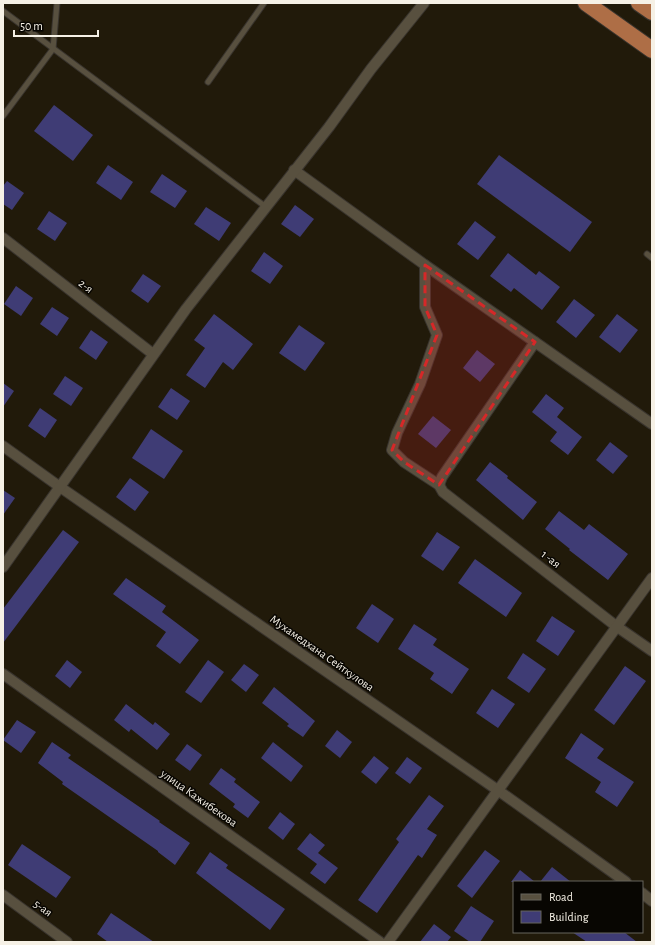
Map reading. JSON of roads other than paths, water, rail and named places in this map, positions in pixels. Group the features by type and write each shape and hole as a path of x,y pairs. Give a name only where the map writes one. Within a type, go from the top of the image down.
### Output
{"highway":[{"path":"586,3 652,50"},
{"path":"639,3 652,12"}],"street":[{"path":"3,567 186,309 371,69 424,3"},
{"path":"294,170 425,265 652,424"},
{"name":"2-я","path":"3,238 153,354"},
{"name":"1 -ая","path":"425,265 425,307 437,334 420,384 397,433 392,450 404,462 439,485 443,492 616,626 652,651"},
{"path":"439,485 442,477 535,342"},
{"name":"Мухамедхана Сейткулова","path":"3,446 60,487 499,790 625,881"},
{"path":"388,942 652,578"},
{"name":"улица Кажибекова","path":"3,674 380,942"},
{"path":"643,894 652,900"},
{"name":"5-ая","path":"3,895 64,941"}],"lane":[{"path":"3,116 53,49 57,3"},
{"path":"208,82 264,3"},
{"path":"3,11 266,207"},
{"path":"647,254 652,258"}]}
